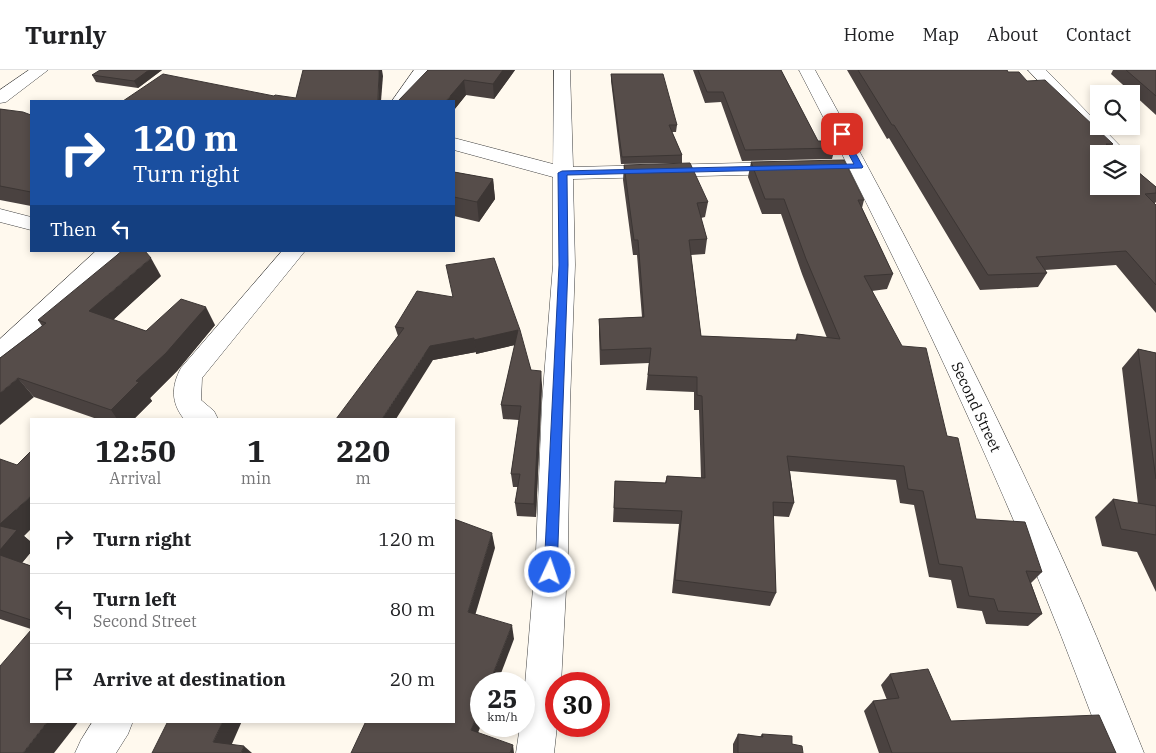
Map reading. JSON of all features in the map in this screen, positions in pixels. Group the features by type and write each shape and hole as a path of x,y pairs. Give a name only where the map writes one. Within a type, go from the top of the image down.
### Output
{"street":[{"path":"0,98 40,70"},
{"path":"402,100 422,70"},
{"path":"535,753 543,688 552,552 556,403 564,265 562,70"},
{"name":"Second Street","path":"807,70 850,167 968,387 1063,599 1125,753"},
{"path":"1036,70 1109,145"},
{"path":"455,144 562,173 803,168"},
{"path":"0,215 30,224"},
{"path":"0,354 109,252"},
{"path":"203,418 191,410 185,393 190,375 293,252"},
{"path":"94,753 114,723"}],"building":[{"path":"100,70 149,70 134,81 92,75"},
{"path":"303,70 379,70 378,100 124,100 163,74 274,96 296,98"},
{"path":"428,70 503,70 493,84 464,80 447,100 399,100"},
{"path":"698,70 781,70 818,141 831,141 835,148 745,150 723,92 707,92"},
{"path":"858,70 1007,70 1008,72 1019,72 1027,81 1045,80 1090,122 1090,135 1103,135 1113,144 1090,145 1090,195 1140,195 1140,174 1156,187 1156,193 1145,194 1156,205 1156,285 1126,251 1036,257 1047,273 988,275 894,125 892,125"},
{"path":"1126,70 1156,70 1156,96"},
{"path":"611,74 663,74 677,125 669,125 682,155 622,157"},
{"path":"0,109 23,112 30,115 30,192 0,186"},
{"path":"844,160 864,200 858,200 893,274 864,276 902,346 926,348 947,436 958,438 976,519 1025,522 1042,572 1026,571 1042,614 998,611 994,599 969,596 962,567 939,564 923,491 908,489 904,466 787,456 794,503 773,502 776,593 675,580 682,511 614,508 615,481 666,483 667,476 705,478 702,396 697,395 697,377 648,375 651,348 601,350 599,319 644,317 638,240 634,240 624,165 690,163 708,202 697,203 707,239 689,240 701,336 797,340 797,334 840,339 806,259 784,199 765,199 751,162"},
{"path":"455,172 493,179 477,202 455,197"},
{"path":"121,252 146,252 151,258 89,311 146,331 181,299 206,307 166,353 136,381 139,382 111,410 18,378 0,393 0,358 46,323 38,320"},
{"path":"494,258 520,330 531,370 541,371 534,504 515,503 520,474 511,474 521,406 501,405 518,330 474,340 474,338 430,346 383,418 337,418 404,328 395,327 417,291 453,297 446,265"},
{"path":"1138,349 1156,353 1156,479"},
{"path":"30,452 30,497 0,524 0,459 17,465"},
{"path":"1113,499 1156,506 1156,535 1121,529"},
{"path":"455,519 492,533 468,612 512,625 494,672 470,672 470,737 491,737 513,745 510,753 351,753 365,723 455,723"},
{"path":"0,526 17,530 0,550"},
{"path":"0,555 30,566 30,620 0,610"},
{"path":"30,631 30,723 46,723 23,753 0,753 0,666"},
{"path":"928,669 951,721 1099,715 1116,753 892,753 873,701 899,698 890,674"},
{"path":"167,723 222,723 213,742 244,746 241,753 152,753"},
{"path":"738,734 763,737 762,734 792,736 792,744 802,746 803,753 738,753"}],"route":[{"path":"550,572 556,403 564,265 562,173 859,167 842,134"}]}
